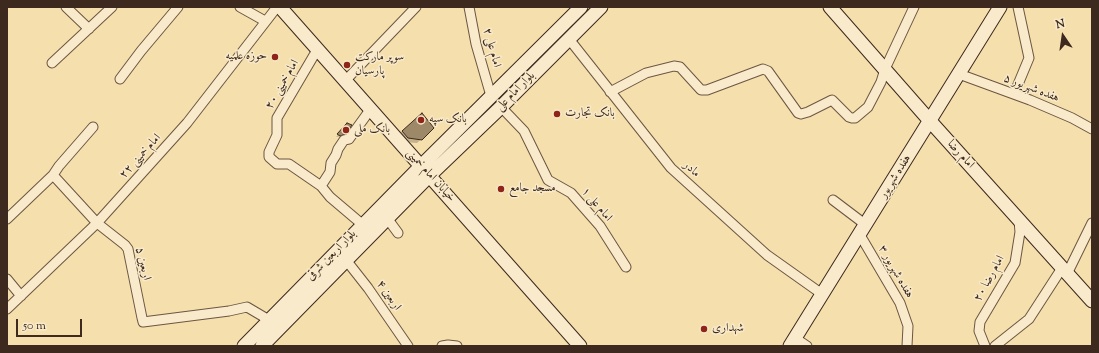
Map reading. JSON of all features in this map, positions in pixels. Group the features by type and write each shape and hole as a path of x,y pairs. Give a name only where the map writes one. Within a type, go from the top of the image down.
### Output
{"street":[{"path":"66,7 89,29"},
{"path":"52,63 112,7"},
{"path":"120,79 141,51 178,7"},
{"path":"240,7 265,21"},
{"name":"امام خمینی ۲۲","path":"7,309 98,223 187,123 276,7"},
{"name":"خیابان امام خمینی","path":"280,7 580,346"},
{"path":"345,81 416,7"},
{"name":"امام علی ۲","path":"469,7 476,44 491,96"},
{"name":"بلوار امام علی","path":"420,166 581,7"},
{"name":"بلوار امام علی","path":"429,176 501,107 601,7"},
{"name":"امام رضا","path":"830,7 1019,221 1092,301"},
{"path":"610,92 646,74 674,66 680,67 701,90 707,90 763,69 768,71 798,113 801,114 808,112 832,100 852,118 855,118 868,107 914,7"},
{"name":"هفده شهریور","path":"793,342 1000,7"},
{"path":"1014,94 1028,58 1018,7"},
{"name":"مادر","path":"569,39 671,168 767,255 822,294"},
{"name":"امام خمینی ۲۰","path":"317,50 277,118 277,135 269,152 269,157 277,164 289,164 321,186"},
{"name":"هفده شهریور ۵","path":"959,74 1014,94 1072,118 1092,129"},
{"name":"امام علی ۱","path":"501,107 524,131 548,180 571,193 600,226 626,267"},
{"path":"363,225 330,197 321,186 330,172 331,163 338,149 344,140 349,139 370,110"},
{"path":"7,220 54,175 59,166 93,127"},
{"name":"بلوار اربعین شرقی","path":"244,346 420,166"},
{"name":"اربعین ۵","path":"54,175 98,223 128,249 143,322 222,312 247,307 269,320"},
{"name":"بلوار اربعین شرقی","path":"262,346 429,176"},
{"path":"833,200 863,230"},
{"path":"387,218 398,232"},
{"name":"امام رضا ۲۰","path":"985,346 978,331 980,322 1015,264 1020,232 1019,221"},
{"path":"995,346 1029,319 1064,271 1092,223"},
{"name":"هفده شهریور ۳","path":"863,230 900,303 908,326 907,346"},
{"name":"اربعین ۴","path":"346,260 368,288 408,346"},
{"path":"7,279 21,296"},
{"path":"793,342 807,346"},
{"path":"442,346 457,346"}],"building":[{"name":"بانک سپه","path":"422,113 434,128 422,140 408,138 402,131"},
{"name":"بانک ملی","path":"347,123 352,125 346,134 340,136 337,134"}],"place":[{"name":"حوزه علمیه","path":"275,57"},
{"name":"سوپر مارکت پارسیان","path":"347,65"},
{"name":"بانک تجارت","path":"557,114"},
{"name":"بانک سپه","path":"421,120"},
{"name":"بانک ملی","path":"346,130"},
{"name":"مسجد جامع","path":"501,189"},
{"name":"شهداری","path":"704,329"}]}
